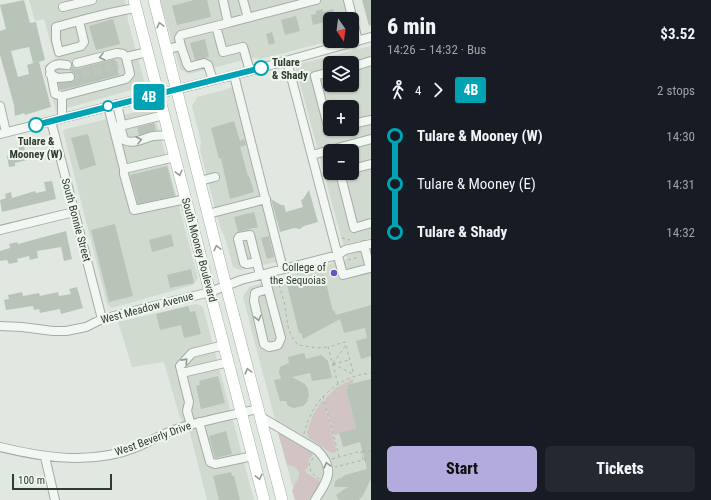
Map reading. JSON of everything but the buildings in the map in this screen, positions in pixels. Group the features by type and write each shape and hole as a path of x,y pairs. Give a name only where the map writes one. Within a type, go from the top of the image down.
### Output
{"main road":[{"name":"South Mooney Boulevard","path":"154,0 282,500"},
{"name":"South Mooney Boulevard","path":"135,4 264,500"}],"street":[{"path":"63,7 92,0"},
{"path":"223,0 228,23"},
{"path":"243,0 248,18"},
{"path":"213,80 208,65 204,63 189,67 179,38 181,35 316,0"},
{"path":"348,0 351,12"},
{"path":"79,21 135,4"},
{"path":"216,26 223,52 242,47 250,71"},
{"path":"359,40 371,37"},
{"path":"167,49 181,46"},
{"path":"0,106 3,133 177,90 331,48"},
{"path":"118,65 126,60 148,52"},
{"path":"67,65 54,65 50,69 55,94 62,96 126,79 130,74 123,54 117,53 77,63"},
{"path":"288,61 343,274 370,268 368,245"},
{"path":"359,65 371,61"},
{"path":"50,74 58,78 70,76"},
{"path":"323,74 315,76 323,107"},
{"path":"234,75 283,269"},
{"path":"62,96 62,118"},
{"path":"116,127 121,122 117,104"},
{"path":"108,106 116,127 124,140 127,142 154,136 162,137 169,135"},
{"path":"116,127 164,115"},
{"path":"359,123 371,120"},
{"name":"South Bonnie Street","path":"51,121 102,319"},
{"path":"116,127 124,174 134,210 186,199"},
{"path":"312,155 371,139"},
{"path":"124,170 175,158"},
{"path":"359,167 371,164"},
{"path":"200,181 215,177"},
{"path":"342,180 354,228 371,223"},
{"path":"208,214 266,199"},
{"path":"0,230 74,212"},
{"name":"West Meadow Avenue","path":"0,326 66,331 86,326 102,319 210,292 262,274 338,255 346,250 368,245"},
{"path":"257,262 268,289 281,338 278,345 269,347 264,344 254,301 255,293 268,289"},
{"path":"224,345 192,353 180,366 189,402 187,411 195,424 212,464 253,456"},
{"path":"182,374 228,362"},
{"name":"West Beverly Drive","path":"0,447 46,457 68,459 98,457 138,447 164,433 195,424 242,412 259,413"},
{"path":"259,413 325,457 329,470 326,482 315,500"},
{"path":"46,457 55,500"}],"path":[{"path":"276,279 285,306 287,327 292,339 298,345 317,348 328,347 345,342 354,375"},
{"path":"333,364 346,345"},
{"path":"328,347 338,384"},
{"path":"333,364 350,360"},
{"path":"333,364 354,375"},
{"path":"303,436 306,424 313,408 323,396 338,384 354,375 371,373"},
{"path":"323,396 339,457"},
{"path":"361,451 363,460"},
{"path":"332,458 361,451 371,451"},
{"path":"319,452 310,461 310,468 311,472 316,478 326,482"},
{"path":"335,467 371,458"}],"shaded area":[{"path":"29,0 125,0 128,21 144,80 139,88 56,111 44,65 56,62 44,19 35,21"},
{"path":"160,0 344,0 347,12 323,12 323,43 261,59 252,58 189,74 180,69"},
{"name":"College of the Sequoias","path":"371,46 371,500 296,500 243,297 249,287 347,259 326,180 359,180 359,144 323,144 323,169 295,65 323,58 323,92 359,92 359,56 331,56"},
{"path":"239,84 285,260 240,270 233,267 225,238 220,227 200,150 201,141 192,106 197,97 225,90"},
{"path":"148,109 154,112 198,278 193,285 112,308 107,304 63,131"},
{"path":"196,304 203,307 254,500 207,500 190,433 180,418 164,362 132,367 118,322"},
{"path":"353,379 354,383 347,385 348,389 346,390 356,428 334,435 325,401 326,398 336,388"},
{"path":"322,401 324,401 336,450 335,453 330,452 309,438 307,432 313,415"},
{"path":"277,429 315,452 309,459 308,467 305,470 307,474 324,483 314,500 295,500 292,490 299,478 299,472 295,467 287,465"}],"tunnel":[{"path":"70,77 118,65"}],"bus line":[{"name":"4B","path":"36,125 261,68"}],"place":[{"name":"Tulare & Shady","path":"261,68"},
{"name":"Tulare & Mooney (W)","path":"36,125"},
{"name":"College of the Sequoias","path":"334,273"}]}
